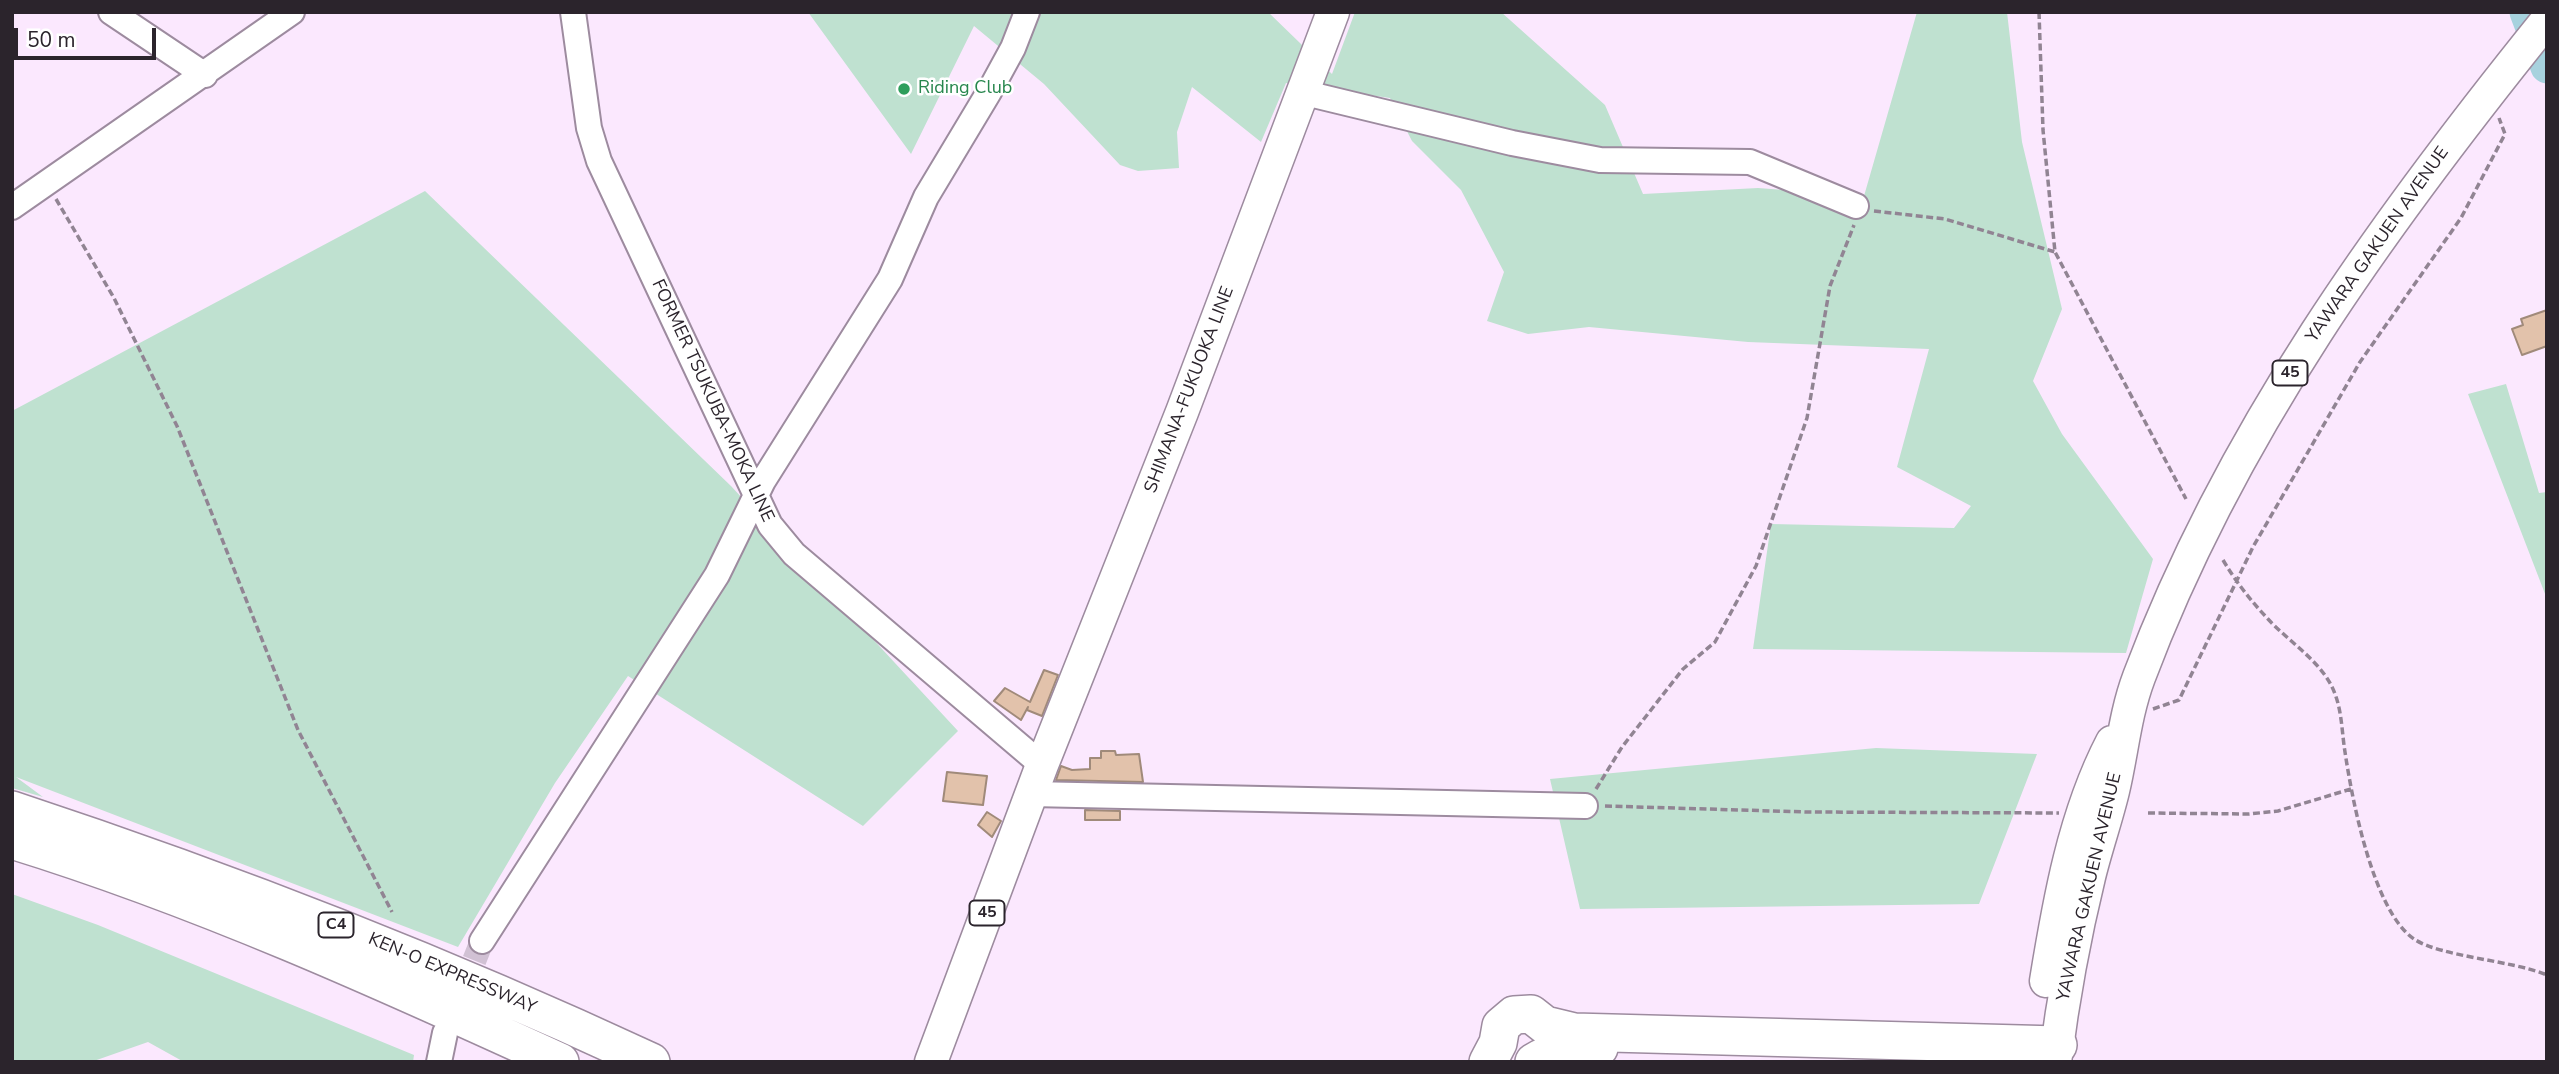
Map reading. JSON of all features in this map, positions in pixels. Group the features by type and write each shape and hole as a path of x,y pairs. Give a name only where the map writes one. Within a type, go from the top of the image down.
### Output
{"highway":[{"name":"KEN-O EXPRESSWAY","path":"12,810 352,931 651,1062"},
{"name":"KEN-O EXPRESSWAY","path":"12,840 79,861 248,926 560,1062"},
{"path":"1520,1051 1670,1048 1729,1038 2045,1053"}],"main road":[{"name":"SHIMANA-FUKUOKA LINE","path":"1037,779 1231,284 1333,12"},
{"name":"YAWARA GAKUEN AVENUE","path":"2045,1053 2053,935 2091,782 2127,713 2174,592 2216,503 2265,412 2341,292 2488,94 2547,20"},
{"name":"45","path":"932,1062 1037,779"}],"street":[{"path":"111,12 205,75"},
{"path":"12,207 292,12"},
{"name":"FORMER TSUKUBA-MOKA LINE","path":"573,12 589,128 599,161 770,525 794,554 1037,779"},
{"path":"482,941 710,587 758,496 763,481 890,279 926,197 989,92 1013,48 1027,12"},
{"path":"1301,92 1512,143 1600,160 1751,162 1856,206"},
{"path":"1037,779 1585,806"},
{"path":"439,1062 445,1033"}],"path":[{"path":"2039,12 2043,130 2055,252 2186,499"},
{"path":"2127,713 2158,708 2179,700 2238,584 2253,547 2360,362 2461,218 2505,134 2488,94"},
{"path":"47,184 114,298 177,426 298,730 392,912"},
{"path":"1585,806 1622,747 1683,669 1715,642 1756,566 1807,418 1830,286 1853,232 1856,206 1887,215 1945,219 2055,252"},
{"path":"2223,560 2238,584 2269,620 2322,670 2335,694 2351,789 2386,905 2413,938 2430,946 2527,967 2547,975"},
{"path":"2148,813 2249,814 2278,811 2351,789"},
{"path":"1585,806 1807,812 2060,813"}],"green space":[{"path":"808,12 1268,12 1332,74 1355,12 1501,12 1605,105 1643,194 1758,188 1864,196 1917,12 2007,12 2022,142 2062,309 2033,381 2062,434 2153,559 2126,653 1753,649 1771,524 1954,528 1971,506 1897,467 1929,349 1748,342 1589,327 1528,334 1487,321 1504,272 1461,190 1412,141 1390,98 1286,83 1261,142 1192,87 1177,132 1179,168 1138,171 1120,165 1044,84 974,26 911,154"},
{"path":"425,191 731,486 958,731 863,826 628,676 555,783 458,947 16,777 43,797 12,788 12,411"},
{"path":"2506,384 2539,493 2547,492 2547,599 2468,394"},
{"path":"1876,748 2037,754 1979,904 1580,909 1550,779"},
{"path":"12,894 98,925 414,1055 413,1062 184,1062 148,1042 91,1062 12,1062"}],"building":[{"path":"2547,310 2547,346 2522,355 2512,329 2523,325 2521,319"},
{"path":"1044,670 1058,675 1042,716 1027,710 1028,707 1021,720 994,701 1005,688 1030,702"},
{"path":"1101,751 1115,751 1116,755 1139,754 1143,782 1056,780 1061,766 1072,770 1090,769 1090,758 1101,758"},
{"path":"947,772 987,776 983,805 943,801"},
{"path":"1085,810 1120,811 1120,820 1085,820"},
{"path":"987,812 1001,821 992,837 978,825"}],"waterway":[{"path":"2526,12 2547,67"}],"tunnel":[{"path":"461,994 482,941"}],"place":[{"name":"Riding Club","path":"904,89"}]}
